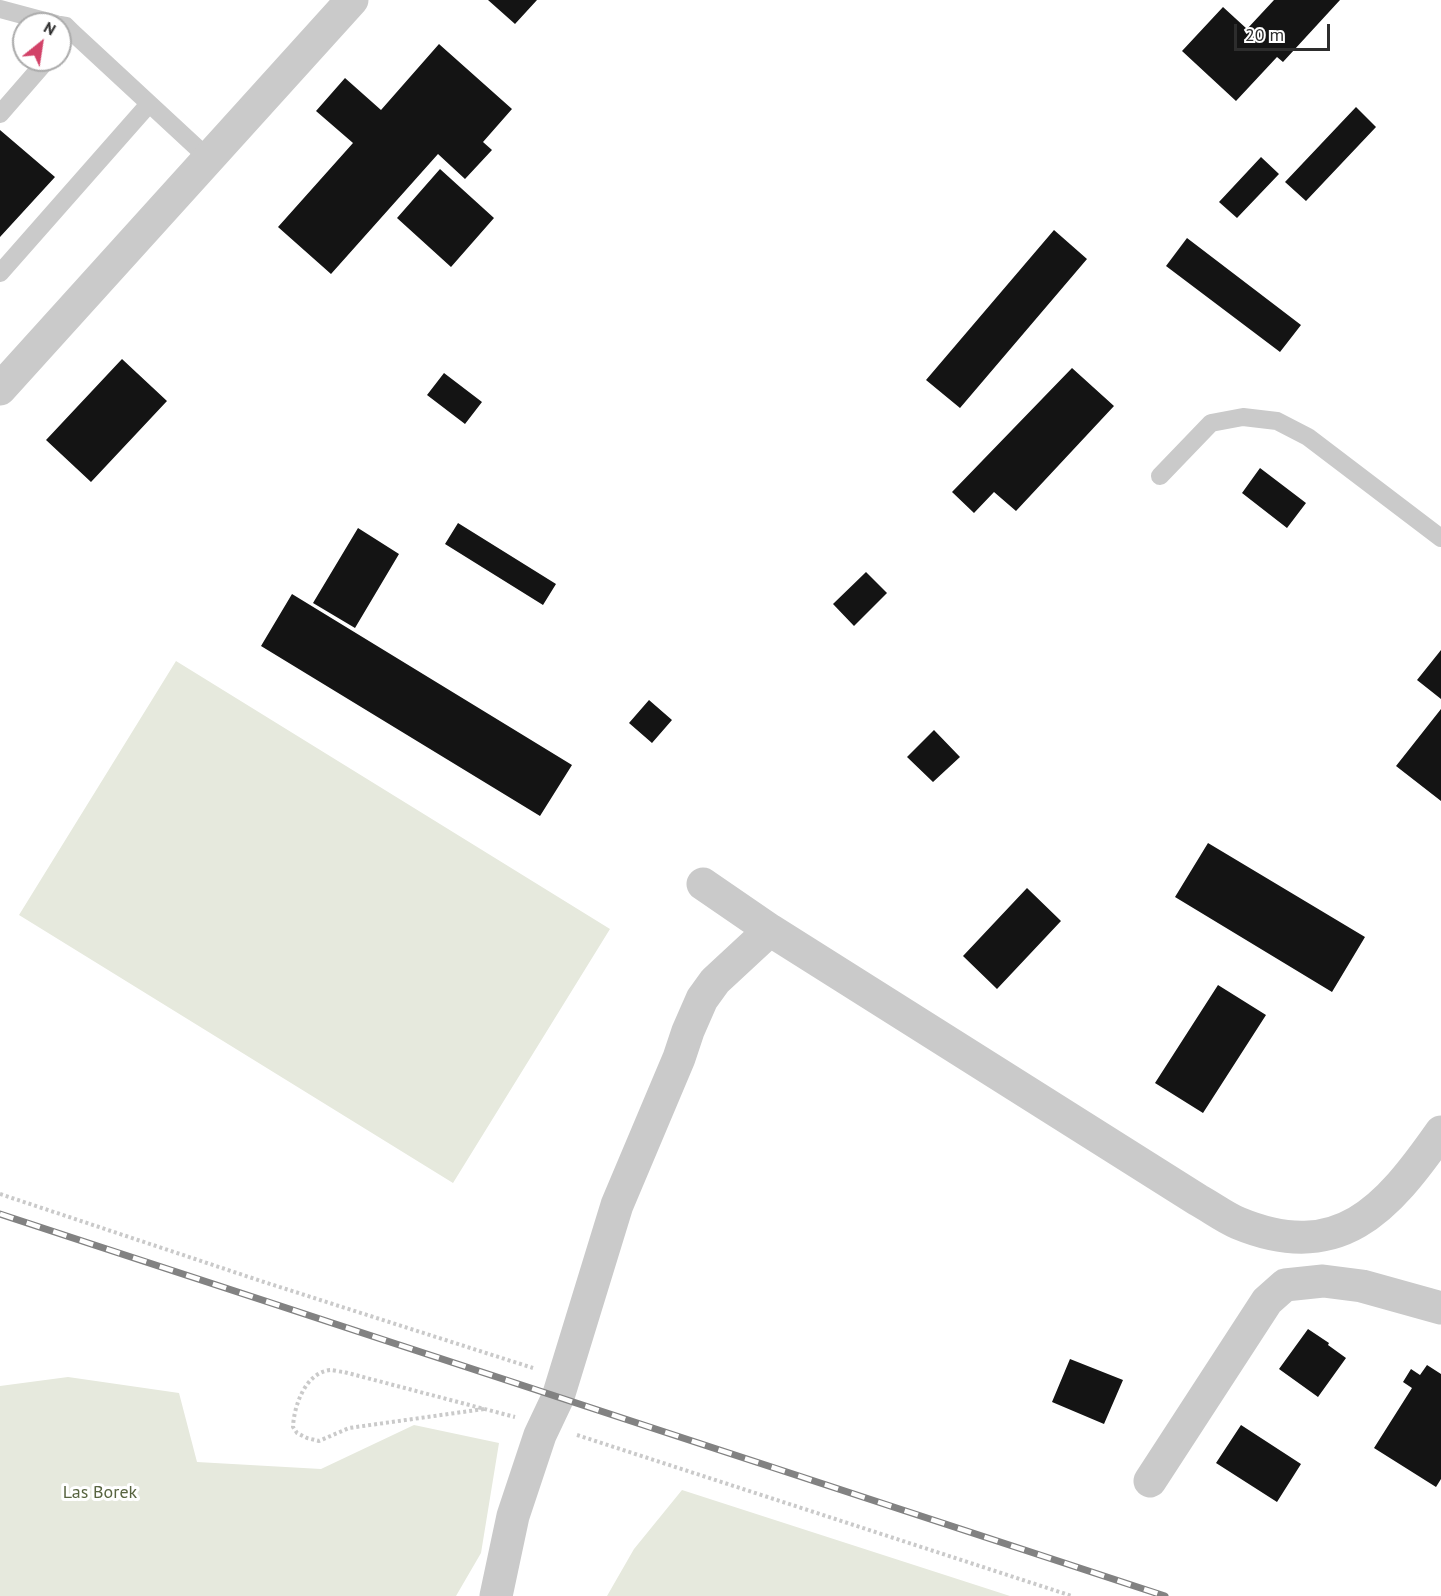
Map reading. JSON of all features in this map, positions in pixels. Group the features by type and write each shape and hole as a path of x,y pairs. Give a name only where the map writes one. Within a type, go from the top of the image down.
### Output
{"street":[{"path":"0,389 352,0"},
{"path":"703,884 770,930 1198,1200 1237,1222 1276,1235 1302,1238 1325,1234 1353,1225 1379,1209 1410,1176 1441,1132"},
{"path":"496,1596 513,1516 545,1425 558,1397 617,1205 702,999 715,981 770,930"},
{"path":"1150,1481 1267,1300 1285,1285 1323,1281 1362,1286 1441,1308"}],"lane":[{"path":"72,40 149,104 208,158"},
{"path":"0,114 37,72"},
{"path":"0,273 149,104"},
{"path":"1160,476 1211,423 1243,417 1277,421 1308,437 1441,538"}],"path":[{"path":"0,1194 461,1346 564,1377"},
{"path":"484,1409 349,1428 319,1442 307,1438 293,1427 298,1405 307,1384 316,1374 330,1370 344,1372 545,1425 1072,1596"}],"green space":[{"path":"176,661 610,929 453,1183 19,915"},
{"name":"Las Borek","path":"68,1377 179,1393 197,1462 321,1469 414,1425 499,1443 481,1553 456,1596 0,1596 0,1386"},
{"path":"682,1490 1010,1596 607,1596 634,1549"}],"building":[{"path":"488,0 537,0 515,24"},
{"path":"1274,0 1340,0 1283,62 1277,57 1236,101 1182,51 1223,7 1247,29"},
{"path":"439,44 512,109 483,142 492,150 465,179 438,154 331,274 278,227 353,143 316,111 345,78 381,110"},
{"path":"1356,107 1376,127 1306,201 1285,182"},
{"path":"0,130 55,177 0,237"},
{"path":"1261,157 1279,174 1237,218 1219,202"},
{"path":"440,169 494,218 451,267 397,218"},
{"path":"1054,230 1087,259 960,408 926,380"},
{"path":"1187,238 1301,325 1280,352 1166,266"},
{"path":"122,359 167,401 91,482 46,440"},
{"path":"1072,368 1114,406 1016,511 994,492 974,513 952,492"},
{"path":"444,373 482,402 465,424 427,395"},
{"path":"1260,468 1306,503 1287,528 1242,493"},
{"path":"458,523 556,584 543,605 445,544"},
{"path":"358,528 399,554 355,628 313,603"},
{"path":"866,572 887,593 854,626 833,604"},
{"path":"292,594 572,765 540,816 261,646"},
{"path":"1441,650 1441,699 1417,680"},
{"path":"649,700 672,720 652,743 629,723"},
{"path":"1441,709 1441,801 1396,766"},
{"path":"934,730 960,757 933,782 907,757"},
{"path":"1208,843 1365,937 1332,992 1175,897"},
{"path":"1027,888 1061,921 997,989 963,956"},
{"path":"1218,985 1266,1015 1203,1113 1155,1083"},
{"path":"1308,1329 1346,1358 1318,1397 1279,1369"},
{"path":"1070,1359 1123,1380 1104,1424 1052,1402"},
{"path":"1427,1365 1441,1374 1441,1479 1436,1487 1374,1448 1412,1388 1403,1382 1411,1369 1420,1375"},
{"path":"1241,1425 1301,1464 1277,1502 1216,1463"}],"railway":[{"path":"0,1214 1165,1596"}]}
